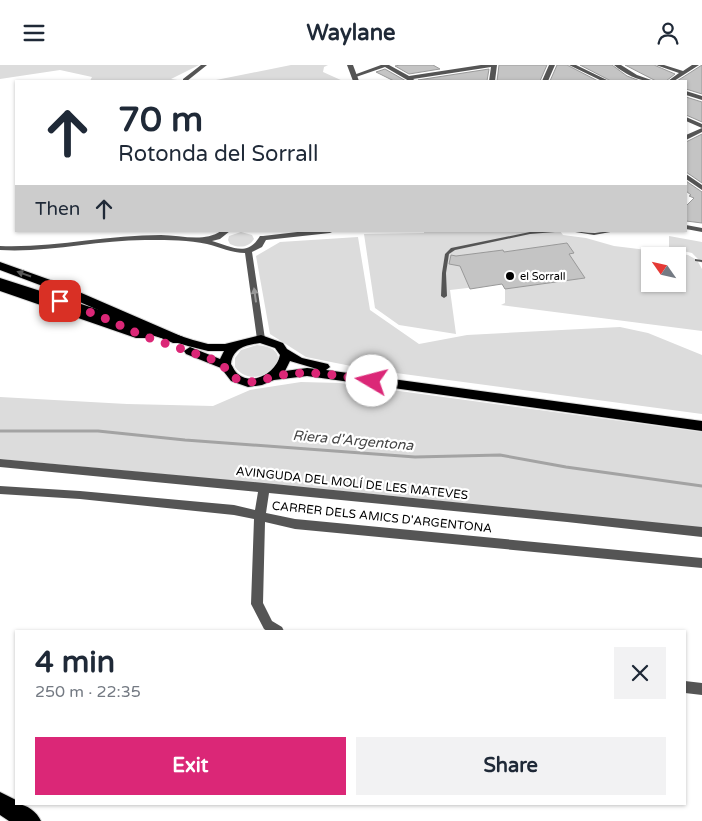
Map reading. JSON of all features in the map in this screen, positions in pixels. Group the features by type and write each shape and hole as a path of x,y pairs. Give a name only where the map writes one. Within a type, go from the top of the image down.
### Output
{"highway":[{"path":"0,266 52,285 178,339"},
{"path":"0,287 98,318 141,335"},
{"path":"0,291 98,318"},
{"path":"0,803 30,821"}],"main road":[{"path":"0,281 98,318 212,348 234,346 247,341 261,339 282,347 285,352 299,361 351,372 702,422"},
{"path":"141,335 199,353 225,365 232,376 248,382 266,380 274,376 285,365 285,352"},
{"path":"225,365 228,352 234,346"},
{"path":"274,376 307,372 702,426"}],"street":[{"path":"185,80 204,65"},
{"path":"372,69 355,66 355,78 372,69 386,65 411,80 493,65 492,80"},
{"path":"436,65 448,72"},
{"path":"545,80 552,65"},
{"path":"572,65 604,80"},
{"path":"617,65 635,76 648,80"},
{"path":"659,65 683,73"},
{"path":"672,80 696,65"},
{"path":"687,93 702,98"},
{"path":"687,120 701,131 687,137"},
{"path":"687,177 702,188"},
{"path":"687,227 702,230"},
{"path":"0,248 20,249 156,237 204,241 236,252 248,250 260,244 261,235 313,232"},
{"path":"204,241 224,233"},
{"path":"222,246 220,243 224,233"},
{"path":"248,250 261,339"},
{"name":"AVINGUDA DEL MOLÍ DE LES MATEVES","path":"0,463 264,487 702,532"},
{"path":"264,487 260,517 257,604 268,625 276,630"},
{"name":"CARRER DELS AMICS D'ARGENTONA","path":"0,490 80,495 234,510 295,524 702,563"},
{"path":"686,687 702,689"}],"lane":[{"path":"444,296 444,273 447,254 453,249 542,232"}],"shaded area":[{"path":"0,65 199,65 171,79 178,80 90,80 92,77 60,70 0,79"},
{"path":"291,65 328,65 324,67 323,72 341,80 216,80"},
{"path":"241,232 252,235 254,239 252,242 243,246 230,244 229,236"},
{"name":"el Sorrall","path":"561,232 563,235 586,238 614,246 641,249 641,293 686,293 686,255 697,260 702,269 702,331 501,305 505,303 505,289 502,284 450,290 456,334 399,325 375,308 364,234"},
{"path":"669,236 702,242 702,263 692,253 686,252 686,247 669,247"},
{"path":"358,237 370,310 419,344 467,335 620,327 648,333 702,355 702,414 366,369 306,357 270,334 256,256 280,242"},
{"path":"257,345 271,348 277,354 277,362 273,369 265,374 255,377 244,375 235,367 235,358 241,350"},
{"path":"301,382 340,383 702,432 702,531 414,498 0,459 0,397 127,404 213,406 250,390"}],"building":[{"path":"433,65 440,69 409,74 395,66"},
{"path":"499,65 547,65 540,80 497,80"},
{"path":"557,65 567,65 596,80 550,80"},
{"path":"580,65 612,65 627,76 637,80 609,80"},
{"path":"625,65 654,65 675,74 667,80 654,80"},
{"path":"702,65 702,94 687,89 687,80 679,80"},
{"path":"385,69 404,80 392,80 376,72"},
{"path":"489,69 487,80 418,80"},
{"path":"687,97 702,102 702,122 687,115"},
{"path":"702,134 702,183 687,173 687,142"},
{"path":"687,182 702,192 702,223 687,221 687,205 694,198 689,196 691,195 687,192"},
{"name":"el Sorrall","path":"567,243 574,253 569,254 585,278 505,289 502,284 470,289 460,266 449,264 451,255 503,250 504,252"}],"waterway":[{"name":"Riera d'Argentona","path":"0,431 98,431 185,440 415,457 500,455 566,467 702,486"}],"place":[{"name":"el Sorrall","path":"510,276"}],"route":[{"path":"60,301 100,316 141,335 204,355 225,365 227,371 239,380 257,382 274,376 307,372 372,381"}]}
